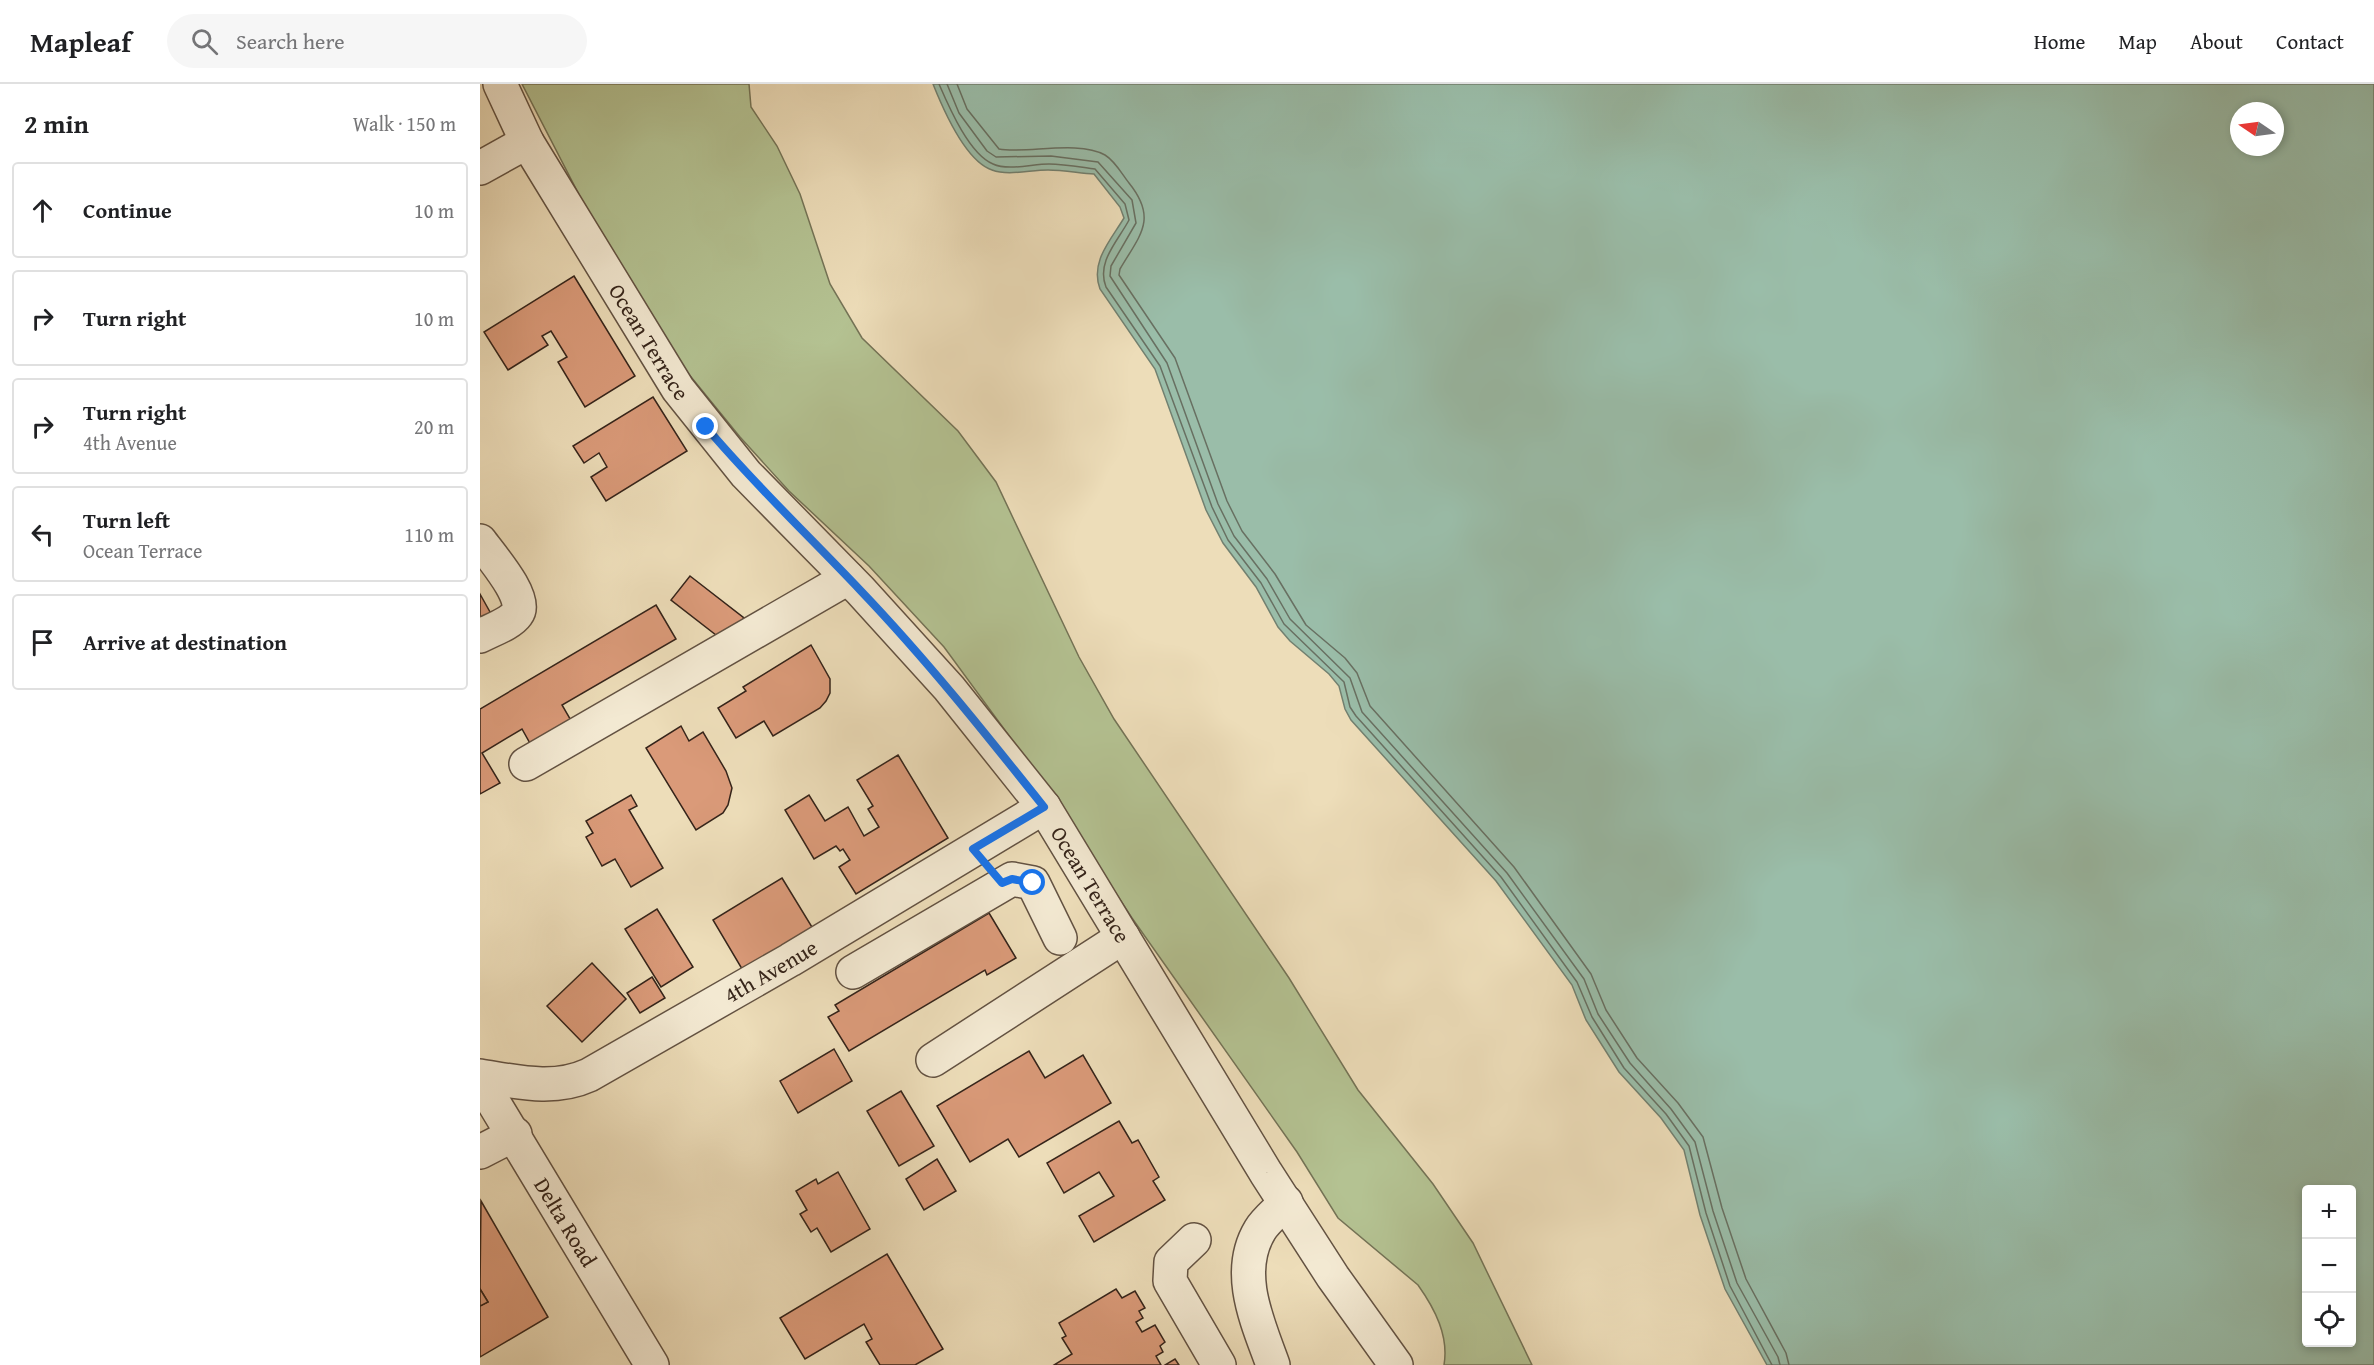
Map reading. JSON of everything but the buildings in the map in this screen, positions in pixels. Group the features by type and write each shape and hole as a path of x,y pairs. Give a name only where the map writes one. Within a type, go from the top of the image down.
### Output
{"street":[{"name":"Ocean Terrace","path":"500,84 526,142 695,412 746,474 848,578 949,688 1044,807 1333,1277 1396,1365"},
{"path":"480,168 526,142"},
{"path":"480,541 519,597 520,609 516,616 480,636"},
{"path":"526,764 848,578"},
{"name":"4th Avenue","path":"480,1078 553,1085 570,1083 590,1075 790,960 1044,807"},
{"path":"973,849 1002,883"},
{"path":"853,972 1012,879 1033,883 1060,938"},
{"path":"933,1060 1124,937"},
{"name":"Delta Road","path":"480,1078 652,1365"},
{"path":"480,1152 515,1134"},
{"path":"1273,1365 1248,1288 1250,1261 1260,1230 1286,1202"},
{"path":"1194,1240 1171,1263 1170,1281 1219,1365"}],"shaded area":[{"path":"522,84 749,84 751,107 777,146 800,194 830,284 862,338 958,431 996,482 1079,657 1114,719 1289,978 1358,1090 1433,1184 1473,1243 1532,1365 1444,1365 1444,1344 1439,1323 1418,1285 1338,1218 1297,1152 1132,918 1040,778 944,647 869,566 789,491 740,437 687,372 605,245"}],"water":[{"path":"933,84 2374,84 2374,1365 1767,1365 1725,1289 1700,1215 1684,1150 1661,1118 1619,1072 1586,1020 1572,985 1496,881 1351,720 1345,709 1339,686 1278,627 1256,587 1223,543 1206,510 1155,369 1100,289 1098,270 1100,261 1124,218 1120,207 1094,174 1059,170 1005,173 982,165 964,145 949,120"}],"route":[{"path":"706,427 746,474 860,590 949,688 1044,807 973,849 1002,883 1012,879 1022,879 1033,883"}]}
